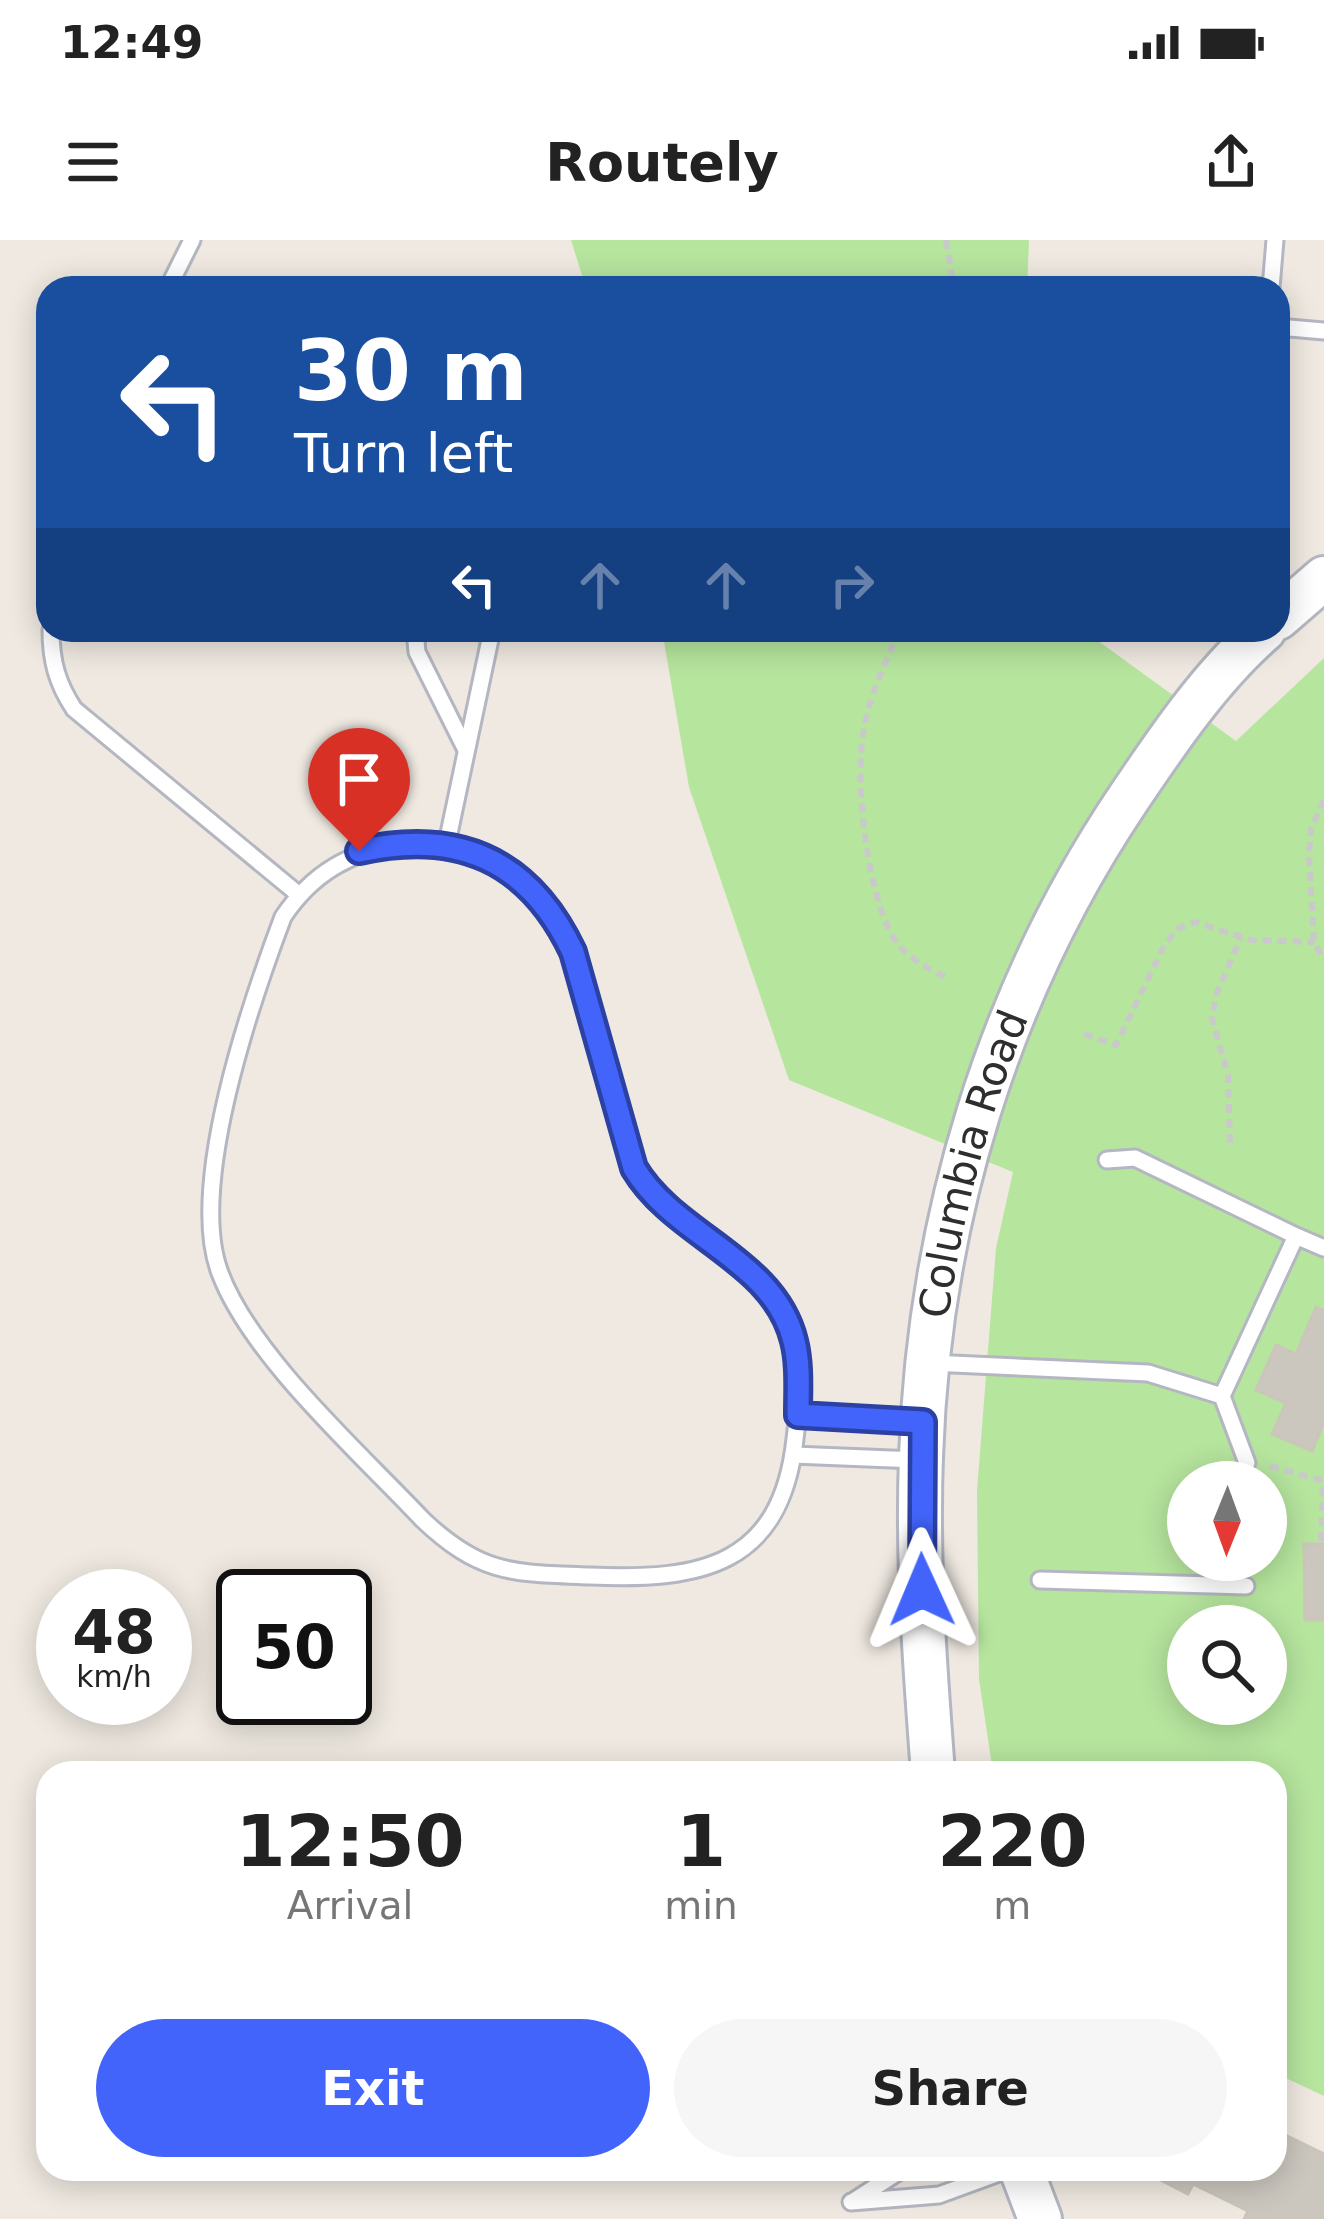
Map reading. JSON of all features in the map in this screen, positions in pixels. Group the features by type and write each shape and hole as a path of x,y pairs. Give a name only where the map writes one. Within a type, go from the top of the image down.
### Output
{"main road":[{"path":"1290,608 1324,578"},
{"name":"Columbia Road","path":"932,1761 922,1575 922,1441 938,1276 958,1181 1004,1035 1053,923 1151,766 1253,642"},
{"path":"1026,2181 1040,2219"}],"lane":[{"path":"174,276 192,240"},
{"path":"1272,276 1275,240"},
{"path":"1290,328 1324,331"},
{"path":"51,642 60,687 74,709 298,894"},
{"path":"416,642 466,750"},
{"path":"447,843 489,642"},
{"path":"400,842 447,843 494,863 525,883 559,922 573,952 634,1168 647,1190 671,1213 757,1278 780,1302 795,1343 798,1415 791,1480 775,1514 728,1557 702,1568 671,1577 637,1578 500,1570 474,1561 422,1520 258,1341 218,1269 212,1228 213,1152 283,917 298,894 326,869 359,851 400,842"},
{"path":"1107,1160 1135,1158 1324,1248"},
{"path":"1246,1461 1222,1396 1296,1235"},
{"path":"928,1362 1148,1373 1222,1396"},
{"path":"798,1415 922,1441"},
{"path":"793,1455 922,1441"},
{"path":"1040,1580 1246,1586"},
{"path":"884,2181 851,2202 940,2194 976,2181"}],"path":[{"path":"946,240 952,276"},
{"path":"894,642 874,688 862,735 865,831 891,934 912,958 950,979"},
{"path":"1324,800 1311,828 1314,942 1324,960"},
{"path":"1084,1034 1117,1045 1163,946 1177,929 1195,922 1241,936 1314,942"},
{"path":"1230,1143 1228,1075 1212,1019 1216,994 1241,936"},
{"path":"1287,1468 1323,1480 1321,1541"}],"green space":[{"path":"571,240 1029,240 1028,276 582,276"},
{"path":"664,642 1100,642 1236,741 1324,658 1324,2096 1287,2079 1287,1761 991,1761 979,1679 977,1491 996,1248 1013,1172 789,1080 689,787"}],"building":[{"path":"1316,1307 1324,1311 1324,1422 1312,1451 1272,1434 1286,1403 1256,1390 1276,1345 1296,1354"},
{"path":"1304,1544 1324,1544 1324,1620 1305,1620"},
{"path":"1287,2136 1324,2154 1324,2219 1244,2219 1248,2211 1193,2184 1188,2194 1163,2181 1287,2181"}],"route":[{"path":"359,851 400,842 447,843 494,863 525,883 559,922 573,952 634,1168 647,1190 671,1213 757,1278 780,1302 795,1343 798,1415 923,1422 922,1590"}]}
